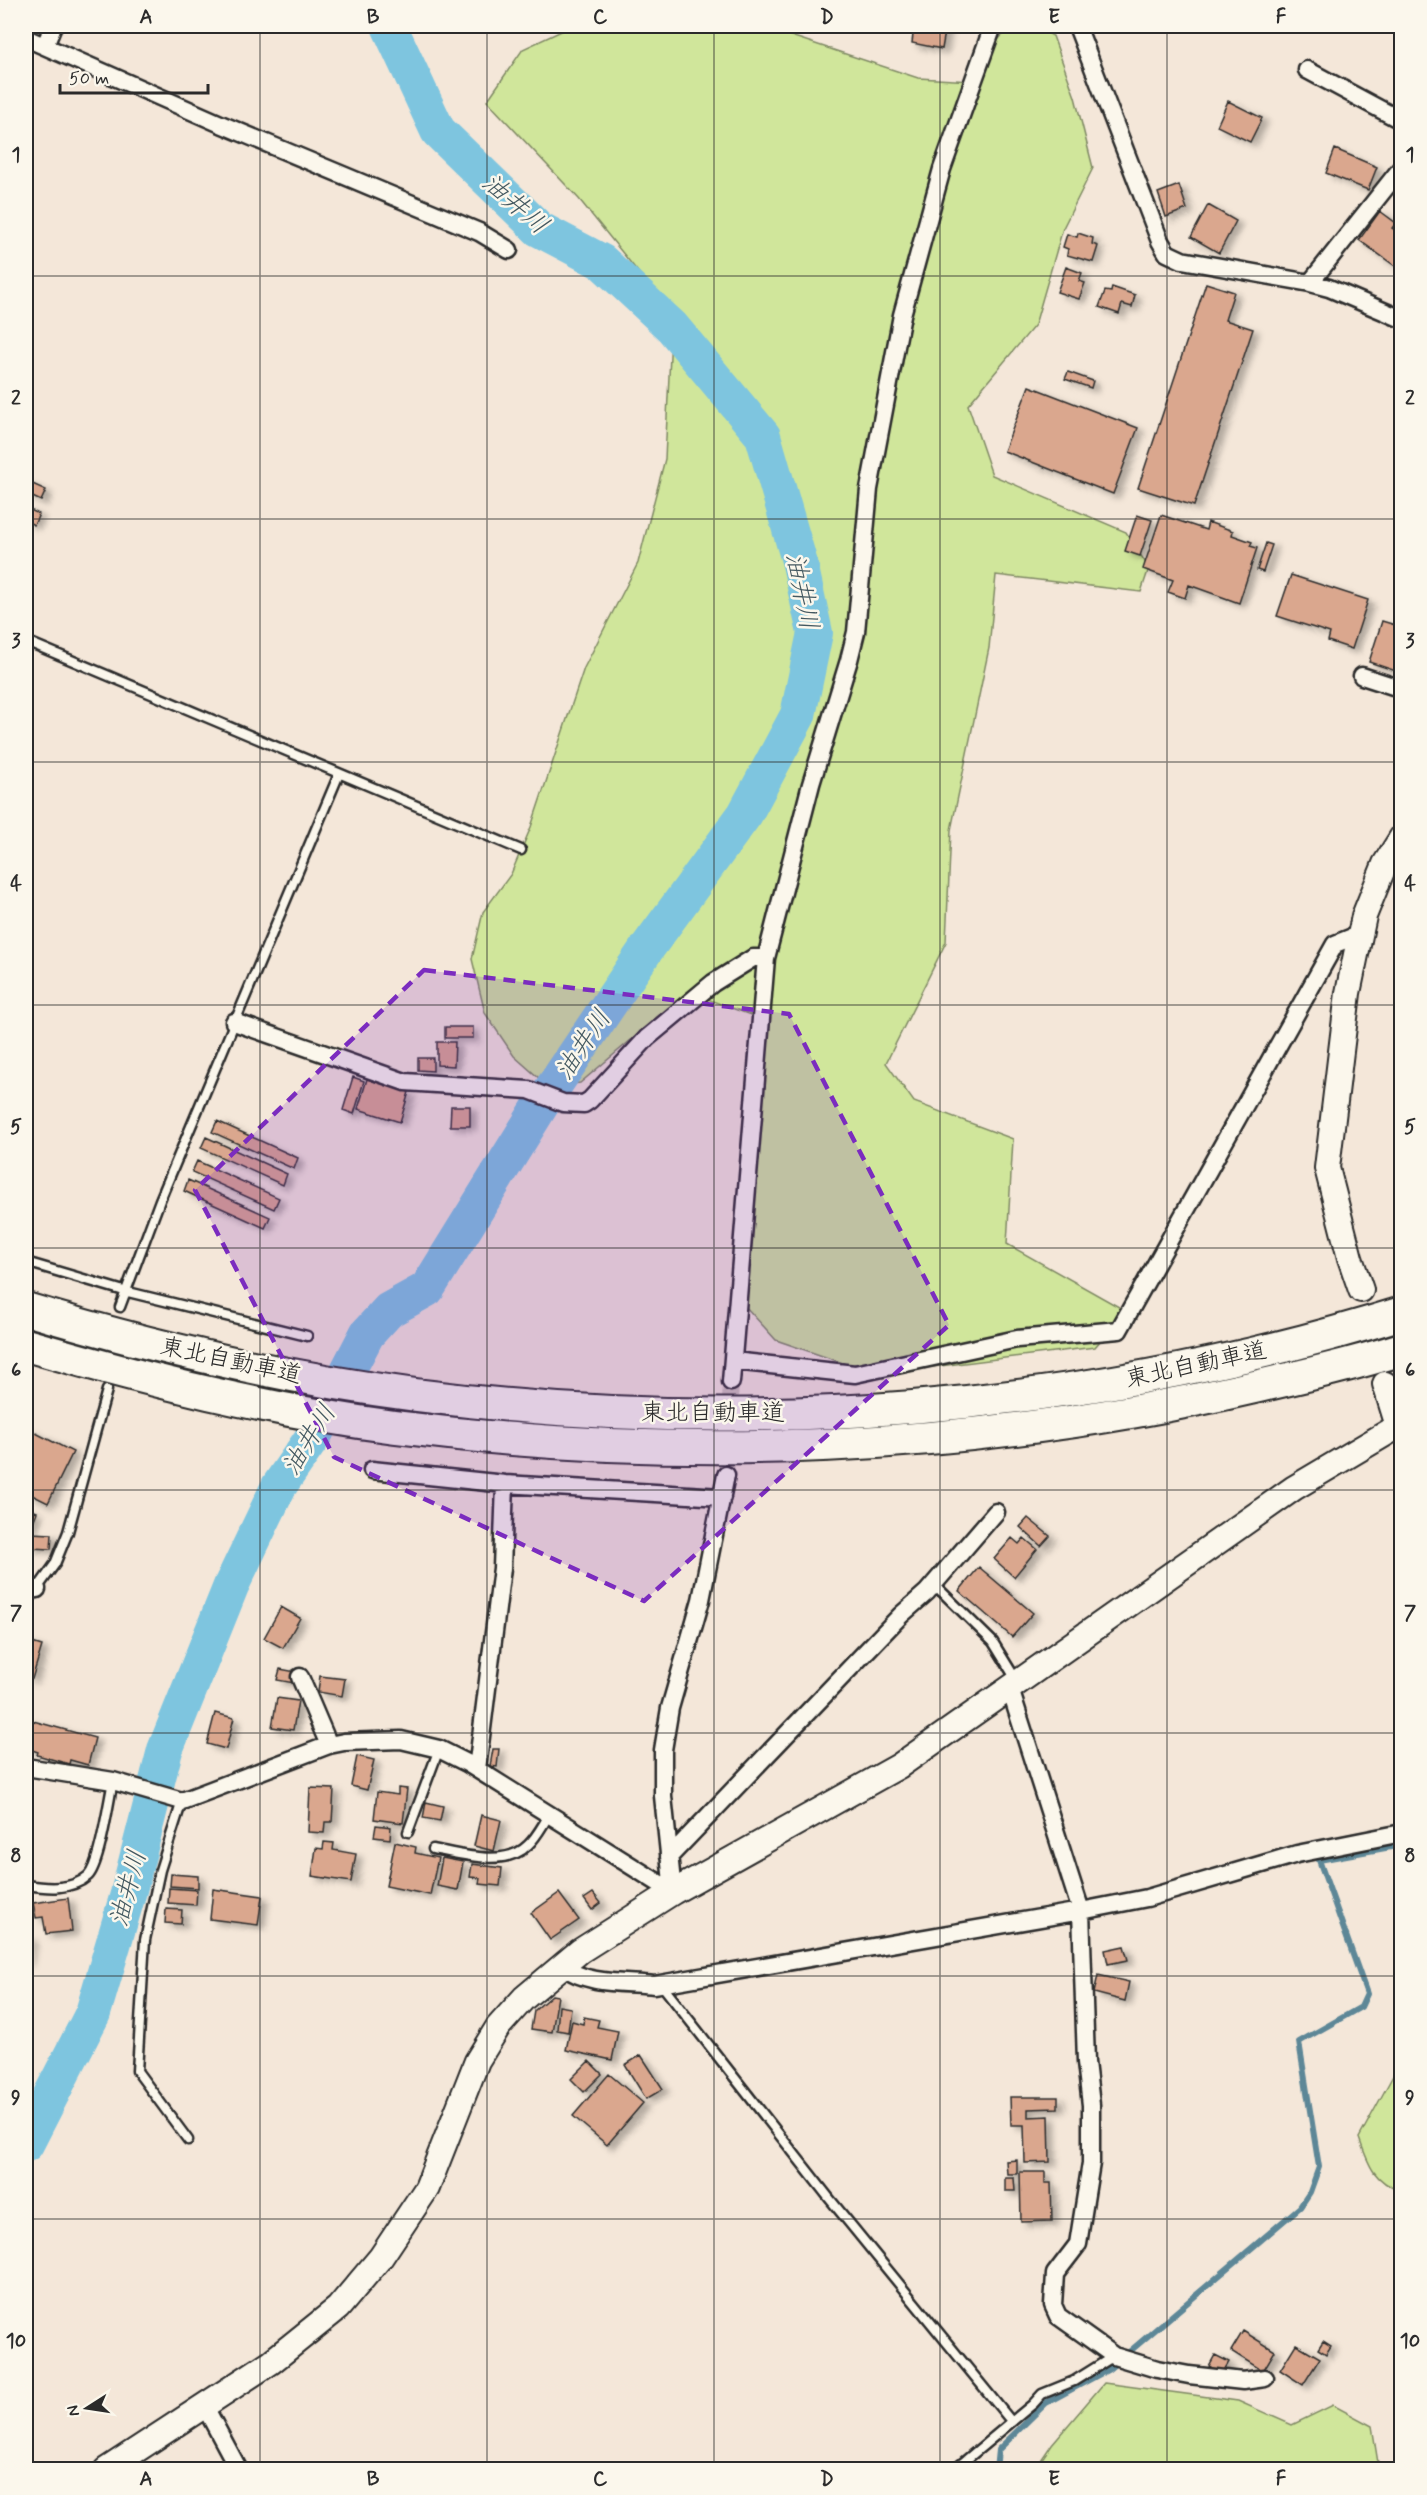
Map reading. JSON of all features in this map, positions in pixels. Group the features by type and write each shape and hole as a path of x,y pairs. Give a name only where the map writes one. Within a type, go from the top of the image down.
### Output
{"highway":[{"name":"東北自動車道","path":"26,1309 199,1355 296,1376 415,1395 529,1407 635,1413 793,1413 888,1408 1091,1386 1300,1342 1401,1313"},
{"name":"東北自動車道","path":"26,1345 195,1391 393,1427 527,1440 709,1448 890,1442 1007,1431 1195,1401 1401,1350"}],"street":[{"path":"45,46 54,26"},
{"path":"731,1382 766,958 811,784 856,632 869,489 905,305 942,169 993,26"},
{"path":"1077,26 1160,241 1167,253 1182,260 1329,288 1401,319"},
{"path":"26,38 479,232 509,250"},
{"path":"1307,70 1401,121"},
{"path":"1310,283 1401,167"},
{"path":"1362,676 1401,689"},
{"path":"1361,1290 1350,1258 1327,1168 1348,993 1364,916 1385,864 1401,837"},
{"path":"733,1361 855,1374 1017,1339 1119,1330 1335,944 1360,934"},
{"path":"234,1022 405,1082 529,1090 563,1103 584,1104 646,1038 713,983 753,958 766,958"},
{"path":"106,2469 271,2362 338,2308 381,2257 427,2188 477,2061 498,2028 524,1998 580,1951 673,1892 899,1766 1294,1488 1400,1430 1385,1384"},
{"path":"372,1470 505,1484 722,1497"},
{"path":"673,1892 663,1796 663,1750 670,1708 701,1600 726,1475"},
{"path":"477,1769 502,1568 505,1484"},
{"path":"669,1857 902,1615 927,1592 996,1512"},
{"path":"300,1677 328,1745"},
{"path":"1014,1686 1081,1911 1086,2062 1091,2105 1091,2163 1078,2244 1055,2274 1053,2305 1058,2316 1114,2356 1157,2369 1189,2375 1243,2381 1265,2378"},
{"path":"26,1767 119,1782 182,1801 328,1745 401,1740 439,1749 477,1769 673,1892"},
{"path":"562,1966 573,1974 587,1979 661,1983 1147,1898 1297,1854 1401,1833"},
{"path":"204,2405 239,2469"}],"lane":[{"path":"26,641 521,850"},
{"path":"120,1307 124,1292 234,1022 339,774"},
{"path":"26,1262 124,1292 307,1336"},
{"path":"26,1604 31,1588 55,1564 68,1532 107,1390"},
{"path":"927,1592 940,1590 993,1642 1014,1686"},
{"path":"408,1832 439,1749"},
{"path":"26,1885 51,1889 70,1885 90,1874 97,1860 119,1782"},
{"path":"182,1801 160,1870 145,1940 137,2071 188,2140"},
{"path":"433,1849 497,1859 527,1847 550,1814"},
{"path":"661,1983 828,2198 1011,2421"},
{"path":"954,2469 1042,2394 1074,2381 1114,2356"}],"highlighted area":[{"path":"424,970 789,1014 949,1325 644,1601 334,1457 195,1190"}],"green space":[{"path":"1021,25 1032,26 1053,36 1075,97 1093,168 1063,228 1035,325 968,405 992,475 1126,532 1149,568 1141,592 996,575 989,648 951,830 946,942 886,1063 914,1102 1013,1139 1007,1244 1126,1311 1095,1347 875,1374 776,1340 735,1295 767,1021 688,992 580,1083 556,1086 539,1078 514,1056 485,1013 472,959 483,912 511,874 531,827 584,668 638,563 665,459 672,314 579,199 487,101 523,49 572,26 761,26 918,78 972,81 995,43 1011,29"},
{"path":"1401,2061 1401,2192 1384,2182 1373,2171 1359,2138"},
{"path":"1104,2383 1238,2401 1292,2425 1333,2405 1372,2426 1379,2469 1035,2469 1052,2444"}],"building":[{"path":"914,26 946,26 942,49 912,43"},
{"path":"1228,101 1262,118 1250,142 1217,126"},
{"path":"1335,149 1377,167 1368,190 1326,173"},
{"path":"1179,185 1187,209 1166,217 1158,193"},
{"path":"1208,205 1236,221 1219,253 1191,237"},
{"path":"1380,211 1396,223 1392,228 1402,235 1402,271 1359,240"},
{"path":"1078,233 1093,238 1092,244 1098,246 1093,262 1067,255 1068,249 1063,247 1067,234 1077,237"},
{"path":"1066,267 1082,273 1079,281 1085,283 1079,299 1057,292"},
{"path":"1206,283 1234,292 1225,320 1253,329 1194,506 1138,488"},
{"path":"1112,287 1135,295 1132,307 1122,304 1119,314 1099,307 1105,291 1111,292"},
{"path":"1068,372 1093,381 1091,388 1065,379"},
{"path":"1029,386 1138,428 1113,494 1004,451"},
{"path":"26,481 46,490 41,501 26,494"},
{"path":"26,508 39,514 34,525 26,521"},
{"path":"1137,515 1152,520 1140,556 1125,551"},
{"path":"1161,515 1206,530 1208,522 1233,531 1232,535 1252,542 1250,546 1257,548 1239,603 1189,585 1185,598 1168,592 1173,580 1143,569"},
{"path":"1266,543 1272,545 1263,572 1257,570"},
{"path":"1291,575 1368,600 1352,649 1328,641 1330,633 1277,616"},
{"path":"1382,621 1402,627 1402,673 1369,662"},
{"path":"445,1027 473,1027 473,1038 445,1038"},
{"path":"437,1042 455,1042 454,1066 437,1065"},
{"path":"418,1058 433,1058 433,1071 418,1070"},
{"path":"353,1077 364,1081 354,1114 343,1110"},
{"path":"367,1079 409,1092 400,1122 358,1109"},
{"path":"451,1106 470,1106 470,1126 450,1126"},
{"path":"217,1121 298,1158 294,1169 212,1132"},
{"path":"206,1137 287,1174 283,1185 201,1148"},
{"path":"197,1161 279,1198 274,1209 192,1172"},
{"path":"188,1180 270,1217 265,1228 184,1191"},
{"path":"26,1428 73,1452 48,1503 26,1492"},
{"path":"26,1508 37,1512 30,1530 26,1528"},
{"path":"1028,1518 1050,1536 1041,1546 1020,1527"},
{"path":"30,1533 52,1534 51,1549 29,1548"},
{"path":"1012,1538 1019,1544 1024,1538 1037,1549 1014,1577 994,1559"},
{"path":"979,1567 1033,1613 1012,1637 959,1591"},
{"path":"281,1607 300,1618 283,1648 264,1638"},
{"path":"26,1641 42,1646 32,1679 26,1677"},
{"path":"280,1669 296,1672 294,1683 277,1680"},
{"path":"320,1676 345,1679 342,1696 318,1692"},
{"path":"277,1698 298,1701 293,1730 272,1727"},
{"path":"215,1713 234,1718 226,1749 207,1744"},
{"path":"26,1719 95,1738 88,1765 70,1760 69,1764 37,1755 38,1752 26,1748"},
{"path":"493,1749 499,1749 497,1767 490,1766"},
{"path":"357,1756 374,1760 367,1790 351,1786"},
{"path":"310,1788 334,1789 332,1822 325,1822 324,1833 308,1832"},
{"path":"398,1788 407,1789 403,1823 374,1819 377,1792 398,1795"},
{"path":"426,1802 443,1806 440,1821 423,1818"},
{"path":"481,1815 501,1820 494,1851 474,1846"},
{"path":"376,1825 391,1827 390,1839 374,1837"},
{"path":"324,1842 334,1843 333,1850 356,1854 351,1882 312,1876 316,1848 323,1849"},
{"path":"395,1842 416,1847 415,1853 438,1858 430,1895 386,1886"},
{"path":"442,1858 463,1862 458,1890 437,1886"},
{"path":"472,1864 502,1868 500,1886 479,1884 480,1878 470,1877"},
{"path":"171,1874 198,1876 198,1888 170,1886"},
{"path":"169,1888 197,1890 196,1905 168,1903"},
{"path":"213,1889 262,1896 258,1925 210,1919"},
{"path":"559,1893 579,1920 550,1940 531,1913"},
{"path":"593,1893 601,1903 592,1910 584,1899"},
{"path":"68,1898 72,1931 46,1934 43,1917 36,1918 33,1903"},
{"path":"166,1909 182,1910 181,1924 165,1923"},
{"path":"26,1937 31,1938 27,1962 26,1962"},
{"path":"1124,1946 1128,1960 1108,1964 1105,1950"},
{"path":"1098,1975 1129,1982 1125,2001 1094,1993"},
{"path":"552,1995 558,1996 552,2032 531,2029 534,2011"},
{"path":"559,2006 571,2008 568,2032 557,2030"},
{"path":"584,2017 599,2020 597,2027 618,2031 612,2060 566,2050 572,2021 583,2024"},
{"path":"641,2055 663,2089 646,2099 625,2065"},
{"path":"589,2061 602,2074 584,2092 571,2079"},
{"path":"609,2074 643,2103 607,2145 573,2116"},
{"path":"1010,2097 1058,2097 1058,2108 1028,2109 1028,2117 1049,2116 1050,2162 1025,2163 1024,2125 1011,2125"},
{"path":"1017,2160 1017,2174 1007,2174 1006,2161"},
{"path":"1020,2172 1045,2172 1045,2183 1051,2183 1052,2221 1021,2222"},
{"path":"1005,2178 1014,2178 1015,2191 1005,2191"},
{"path":"1243,2331 1275,2351 1263,2371 1231,2351"},
{"path":"1323,2341 1331,2346 1326,2354 1318,2349"},
{"path":"1296,2344 1320,2358 1303,2385 1280,2370"},
{"path":"1215,2355 1229,2362 1222,2374 1209,2366"}],"waterway":[{"name":"油井川","path":"26,2144 93,2013 128,1894 165,1750 231,1586 279,1486 315,1434 367,1334 389,1310 427,1289 541,1105 645,951 745,814 798,715 815,633 800,564 763,436 672,327 602,262 539,229 438,131 389,26"},
{"path":"996,2470 998,2450 1046,2403 1109,2369 1300,2207 1310,2192 1319,2167 1299,2042 1361,2007 1367,1994 1319,1860 1402,1845"}],"tunnel":[{"path":"726,1475 731,1382"}]}
